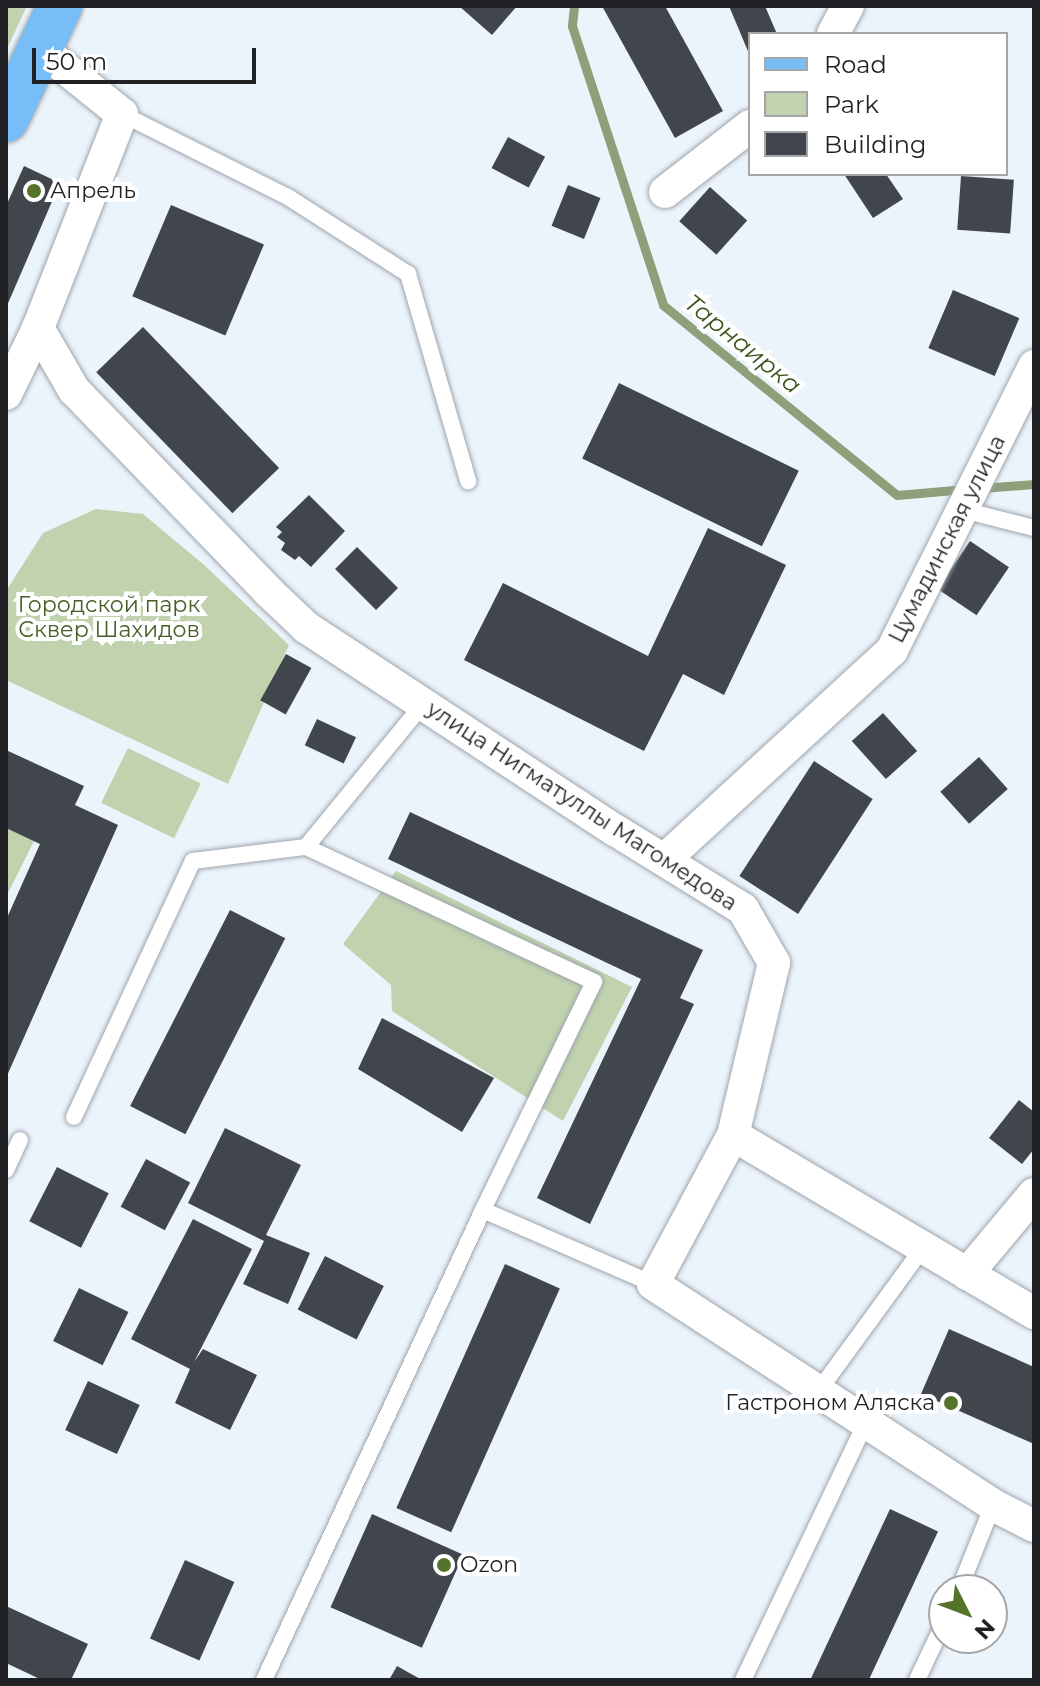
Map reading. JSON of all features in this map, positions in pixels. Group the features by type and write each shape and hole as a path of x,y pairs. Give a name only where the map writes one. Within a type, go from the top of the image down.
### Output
{"main road":[{"path":"6,120 60,6"}],"street":[{"path":"834,32 848,6"},
{"path":"6,394 38,328 122,114 83,83 35,59"},
{"path":"665,192 748,128"},
{"name":"улица Нигматуллы Магомедова","path":"38,328 74,390 307,628 743,909 774,963 733,1135 653,1284"},
{"name":"Цумадинская улица","path":"664,860 892,650 1034,366"},
{"path":"733,1135 1034,1313"},
{"path":"967,1274 1034,1194"},
{"path":"653,1284 820,1389 993,1505 1034,1526"}],"lane":[{"path":"122,114 288,197 408,274 468,481"},
{"path":"963,510 1034,528"},
{"path":"306,847 423,704"},
{"path":"74,1117 193,861 306,847 594,982 483,1210 264,1680"},
{"path":"6,1170 20,1140"},
{"path":"483,1210 653,1284"},
{"path":"820,1389 923,1248"},
{"path":"743,1680 867,1420"},
{"path":"965,1574 993,1505"},
{"path":"917,1680 929,1654"}],"green space":[{"path":"6,6 27,6 6,51"},
{"name":"Городской парк Сквер Шахидов","path":"96,509 143,514 203,564 289,645 228,784 6,680 6,591 43,533"},
{"path":"128,748 201,784 174,838 101,803"},
{"path":"6,828 34,841 6,897"},
{"path":"396,871 632,987 563,1121 392,1011 391,985 343,944"}],"building":[{"path":"459,6 517,6 492,35"},
{"path":"602,6 665,6 723,111 675,138"},
{"path":"729,6 765,6 776,32 748,32 748,51"},
{"path":"508,137 545,157 529,188 492,168"},
{"path":"24,166 60,183 6,308 6,206"},
{"path":"845,176 887,176 903,199 873,218"},
{"path":"961,176 1014,180 1010,234 957,230"},
{"path":"568,185 600,198 584,239 552,226"},
{"path":"710,187 747,220 716,255 679,221"},
{"path":"171,205 264,244 225,336 132,296"},
{"path":"953,290 1019,318 995,376 928,348"},
{"path":"143,327 279,468 232,513 96,372"},
{"path":"619,383 799,471 762,546 582,458"},
{"path":"309,495 345,531 311,567 299,556 295,560 281,550 285,543 277,537 282,532 276,527"},
{"path":"708,528 786,565 724,695 683,674 644,751 464,660 503,583 648,656"},
{"path":"970,541 1009,567 977,615 938,589"},
{"path":"357,547 398,588 376,610 335,569"},
{"path":"286,654 311,668 286,714 260,700"},
{"path":"883,713 917,751 886,779 852,741"},
{"path":"317,719 356,737 344,763 305,745"},
{"path":"6,750 84,786 75,805 118,825 6,1078 6,920 40,844 6,828"},
{"path":"979,757 1008,789 969,824 940,792"},
{"path":"814,761 873,799 798,914 739,876"},
{"path":"410,812 703,950 680,998 694,1004 590,1224 537,1198 641,979 388,859"},
{"path":"230,910 285,938 185,1134 130,1106"},
{"path":"382,1018 494,1078 462,1132 358,1069"},
{"path":"1019,1100 1034,1112 1034,1149 1022,1164 989,1138"},
{"path":"225,1128 301,1165 266,1235 310,1253 288,1304 243,1284 264,1241 188,1203"},
{"path":"146,1159 190,1182 165,1230 121,1207"},
{"path":"57,1167 109,1193 81,1248 29,1221"},
{"path":"193,1219 252,1249 194,1362 203,1349 257,1375 230,1430 175,1403 190,1369 131,1339"},
{"path":"325,1256 384,1286 357,1339 298,1309"},
{"path":"505,1264 560,1288 451,1532 396,1508"},
{"path":"79,1288 128,1312 103,1365 53,1341"},
{"path":"949,1329 1034,1367 1034,1444 921,1394"},
{"path":"88,1381 140,1405 117,1454 65,1430"},
{"path":"890,1509 938,1531 869,1680 810,1680"},
{"path":"372,1514 463,1555 422,1648 331,1607"},
{"path":"185,1560 234,1582 199,1661 150,1639"},
{"path":"6,1606 88,1644 71,1680 42,1680 6,1663"},
{"path":"397,1666 422,1680 389,1680"}],"waterway":[{"name":"Тарнаирка","path":"574,6 572,26 663,305 897,495 966,489"},
{"name":"Тарнаирка","path":"981,488 1034,484"}],"place":[{"name":"Апрель","path":"34,191"},
{"name":"Гастроном Аляска","path":"951,1403"},
{"name":"Ozon","path":"444,1565"}]}
